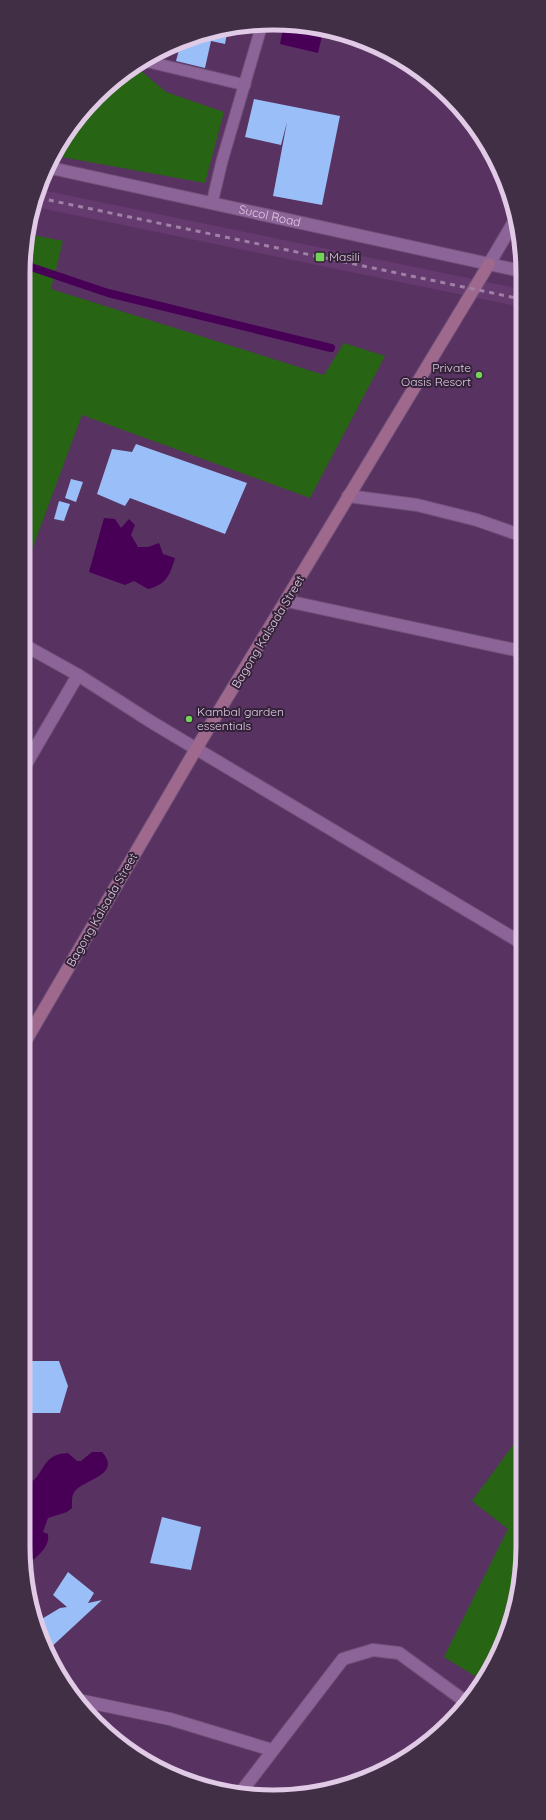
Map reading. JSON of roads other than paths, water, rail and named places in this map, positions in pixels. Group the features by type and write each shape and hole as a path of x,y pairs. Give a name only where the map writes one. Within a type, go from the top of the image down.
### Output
{"street":[{"name":"Sucol Road","path":"54,169 516,270"},
{"path":"488,264 511,226"},
{"name":"Bagong Kalsada Street","path":"30,1033 196,749 287,601 348,496 488,264"},
{"path":"348,496 417,505 477,520 516,534"},
{"path":"287,601 516,650"},
{"path":"30,648 78,675 196,749 516,940"},
{"path":"30,757 78,675"},
{"path":"244,1788 343,1659 373,1650 399,1653 462,1699"},
{"path":"85,1702 170,1719 272,1750"}],"lane":[{"path":"212,203 222,161 260,31"},
{"path":"152,63 245,85"}],"waterway":[{"path":"30,267 108,293 331,348"}],"railway":[{"path":"42,199 516,298"}],"place":[{"name":"Masili","path":"320,257"},
{"name":"Private Oasis Resort","path":"479,375"},
{"name":"Kambal garden essentials","path":"189,719"}]}
